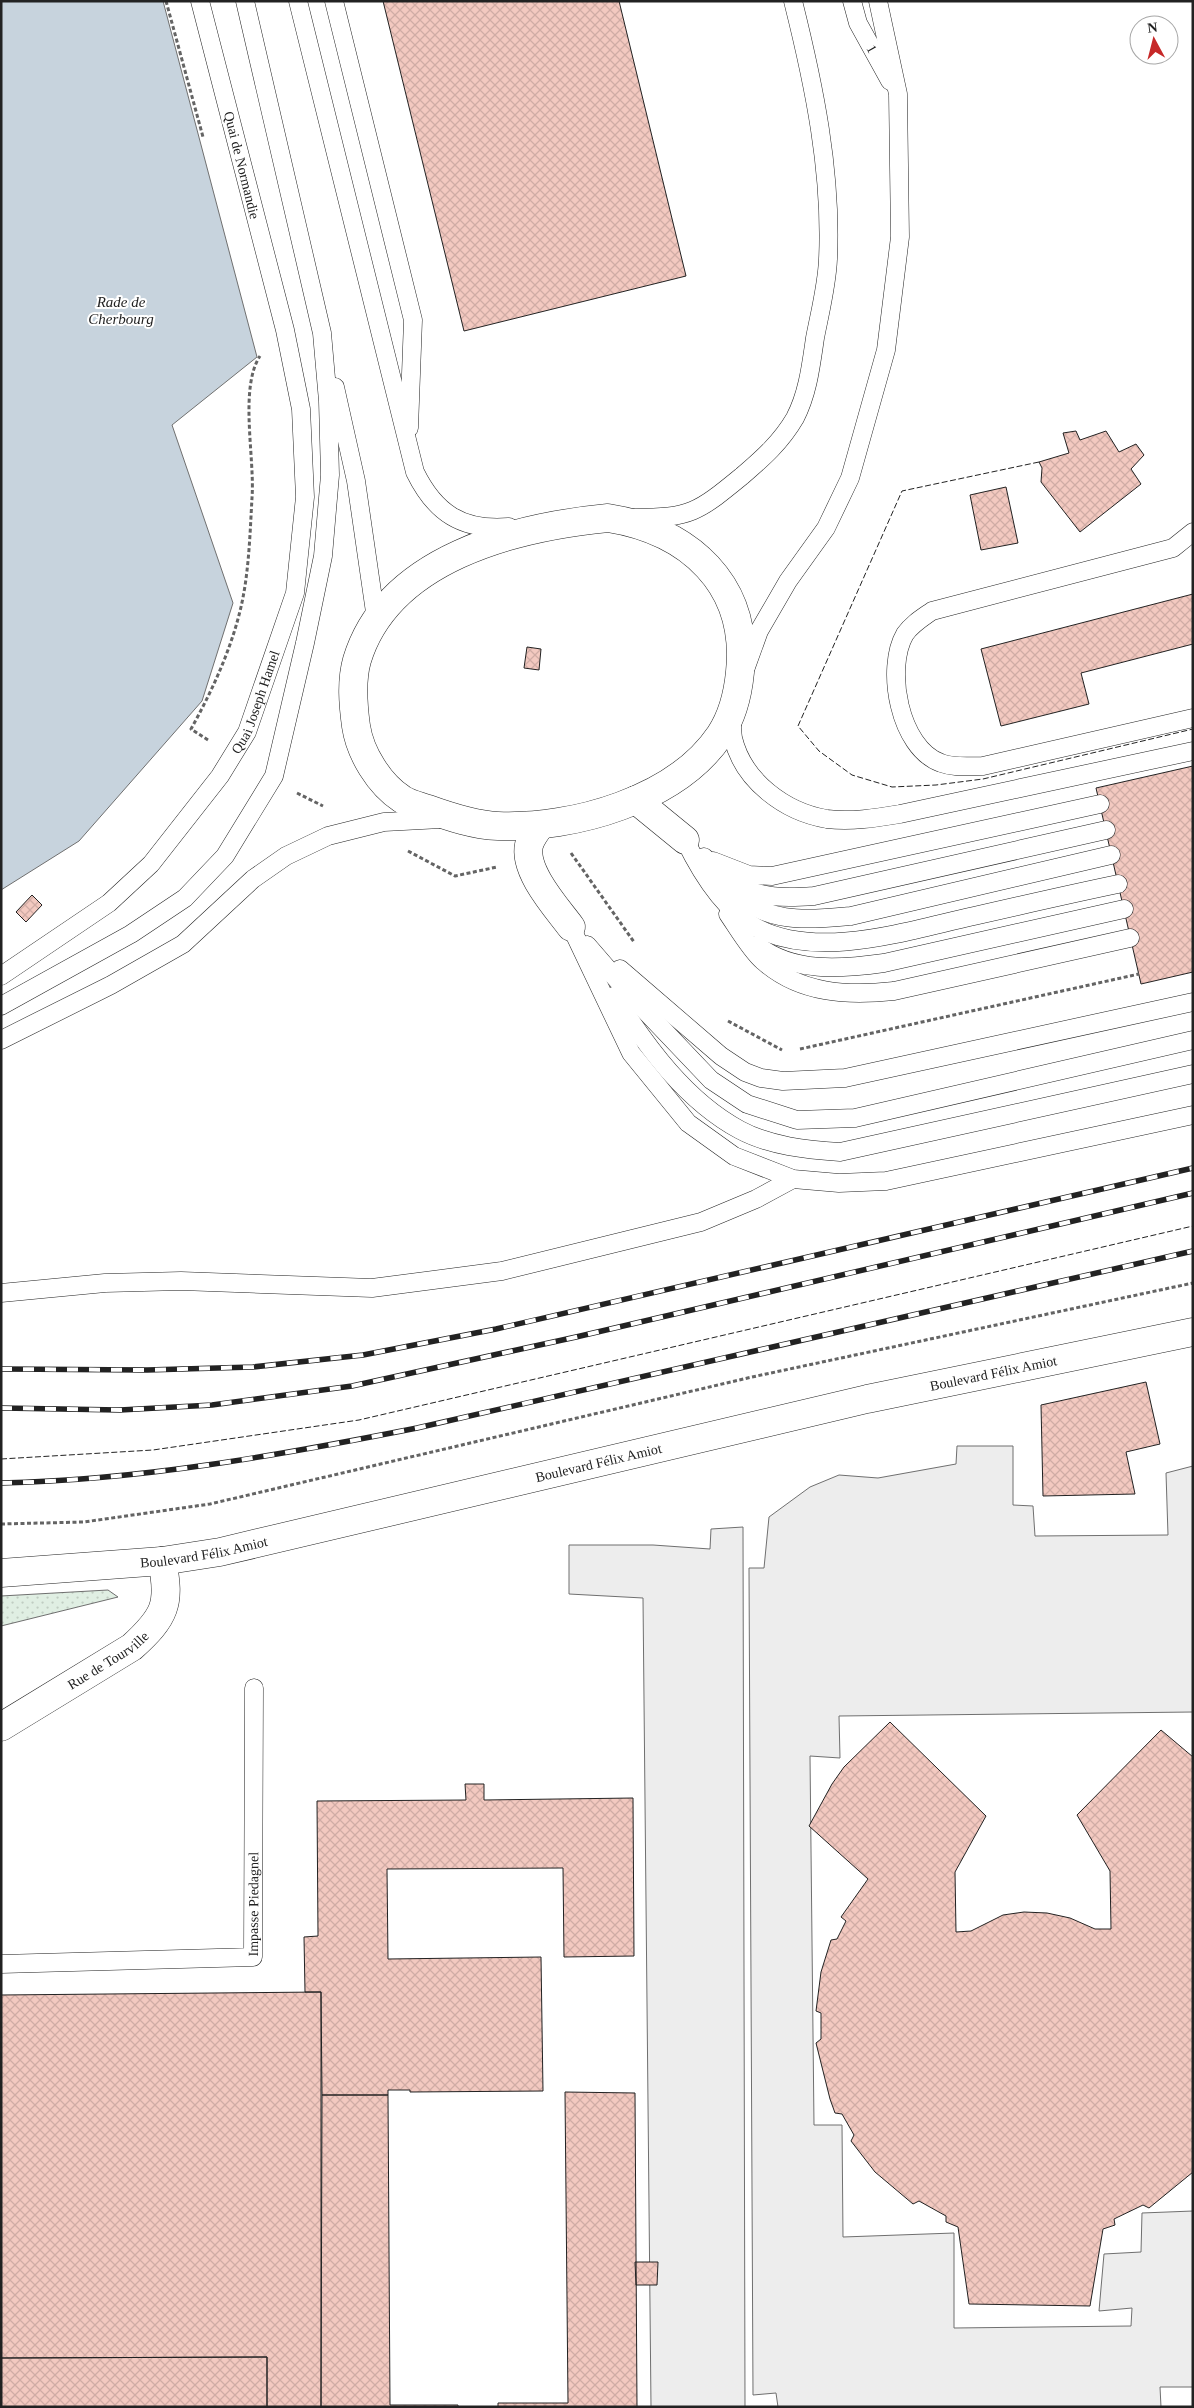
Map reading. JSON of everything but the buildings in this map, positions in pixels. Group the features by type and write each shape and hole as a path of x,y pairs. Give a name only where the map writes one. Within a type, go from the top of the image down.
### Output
{"street":[{"path":"608,518 637,523 663,533 686,547 716,574 736,614 742,652 734,702 721,734 688,771 636,800 598,813 541,825 496,826 454,818 403,800 374,771 357,735 352,698 357,660 376,619 404,588 434,566 477,547 514,534 564,522 608,518"},
{"path":"636,800 695,848"},
{"path":"541,825 529,846 529,861 545,894 572,927"},
{"name":"Boulevard Félix Amiot","path":"1,1573 162,1561 259,1543 867,1399 1193,1332"},
{"name":"Rue de Tourville","path":"1,1726 132,1646 145,1635 156,1622 164,1605 168,1589 162,1561"}],"lane":[{"name":"Quai de Normandie","path":"200,1 284,326"},
{"path":"245,1 356,481 376,619"},
{"path":"298,1 408,448 415,472 424,490 437,506 451,517 487,529 564,522"},
{"path":"334,1 413,320 408,448"},
{"path":"608,518 666,518 686,514 706,505 776,447 796,417 807,389 828,260 827,190 818,120 794,1"},
{"name":"1","path":"852,1 858,23 898,94"},
{"path":"866,1 890,54"},
{"path":"878,1 898,94 900,237 886,350 850,478 826,528 788,580 759,631 734,702 733,738 741,759 754,777 772,796 794,810 827,819 858,820 900,814 1193,751"},
{"name":"Quai Joseph Hamel","path":"1,976 109,903 151,864 220,776 246,732 295,593 305,497 301,409 284,326"},
{"path":"1,1006 131,934 185,898 225,856 271,780 306,643 323,556 330,475 328,401 322,333"},
{"path":"1193,532 1173,548 932,611 916,622 906,633 898,651 895,670 904,719 912,739 926,754 939,763 956,767 983,766 1193,718"},
{"path":"695,848 749,875 772,876 813,869 1100,804"},
{"path":"1,1040 111,985 183,944 253,879 286,856 328,836 384,822 454,818"},
{"path":"718,881 763,896 786,898 814,896 1106,830"},
{"path":"695,848 693,857 718,881 749,903 770,913 797,918 822,919 850,916 1111,855"},
{"path":"695,848 718,881 733,912 755,927 781,937 817,942 857,940 1118,884"},
{"path":"718,881 729,915 761,960 778,973 808,987 836,993 866,994 894,991 1130,938"},
{"path":"743,934 765,951 792,963 820,967 852,968 884,963 1124,909"},
{"path":"572,927 721,1056 745,1072 761,1078 783,1081 844,1078 1193,1002"},
{"path":"572,927 632,997 711,1080 747,1104 797,1120 855,1118 1193,1040"},
{"path":"572,927 644,1042 697,1100 740,1130 769,1141 807,1150 840,1152 1193,1074"},
{"path":"572,927 631,1054 688,1123 734,1156 793,1179 839,1183 886,1181 1193,1115"},
{"path":"1,1293 105,1282 181,1281 372,1288 502,1271 701,1222 756,1199 793,1179"},
{"name":"Impasse Piedagnel","path":"1,1964 252,1957 254,1688"}],"path":[{"path":"166,1 198,125 207,143"},
{"path":"233,755 191,729 212,688 232,638 241,605 253,495 250,386 253,367 284,326"},
{"path":"271,780 455,876 570,852 638,948"},
{"path":"795,1050 1139,974"},
{"path":"726,1020 786,1052"},
{"path":"1,1524 94,1521 210,1504 761,1375 1193,1283"}],"green space":[{"path":"108,1590 118,1597 1,1626 1,1596"}],"shaded area":[{"path":"957,1446 1013,1446 1013,1505 1033,1506 1035,1536 1168,1535 1166,1473 1193,1466 1193,1712 839,1716 840,1758 810,1756 814,2125 842,2125 843,2237 954,2233 954,2328 1131,2326 1132,2308 1099,2311 1104,2254 1141,2252 1142,2213 1193,2211 1193,2387 1160,2387 1161,2407 778,2407 776,2393 753,2395 749,1568 764,1568 769,1517 810,1487 839,1475 878,1478 956,1464"},
{"path":"743,1527 745,2407 651,2407 643,1598 569,1594 569,1545 653,1545 710,1549 711,1529"}],"water":[{"name":"Rade de Cherbourg","path":"1,1 163,1 257,357 172,425 233,603 202,701 79,841 1,890"}],"railway":[{"path":"1,1369 147,1370 253,1367 363,1355 496,1329 1193,1168"},
{"path":"1,1408 120,1410 212,1405 352,1386 576,1337 1193,1193"},
{"path":"1,1483 54,1481 158,1471 314,1448 417,1428 1193,1251"}],"fence":[{"path":"1039,462 902,491 798,726 819,751 852,775 892,787 936,785 983,779 1193,729"},
{"path":"1,1459 153,1450 359,1420 1193,1226"}]}
